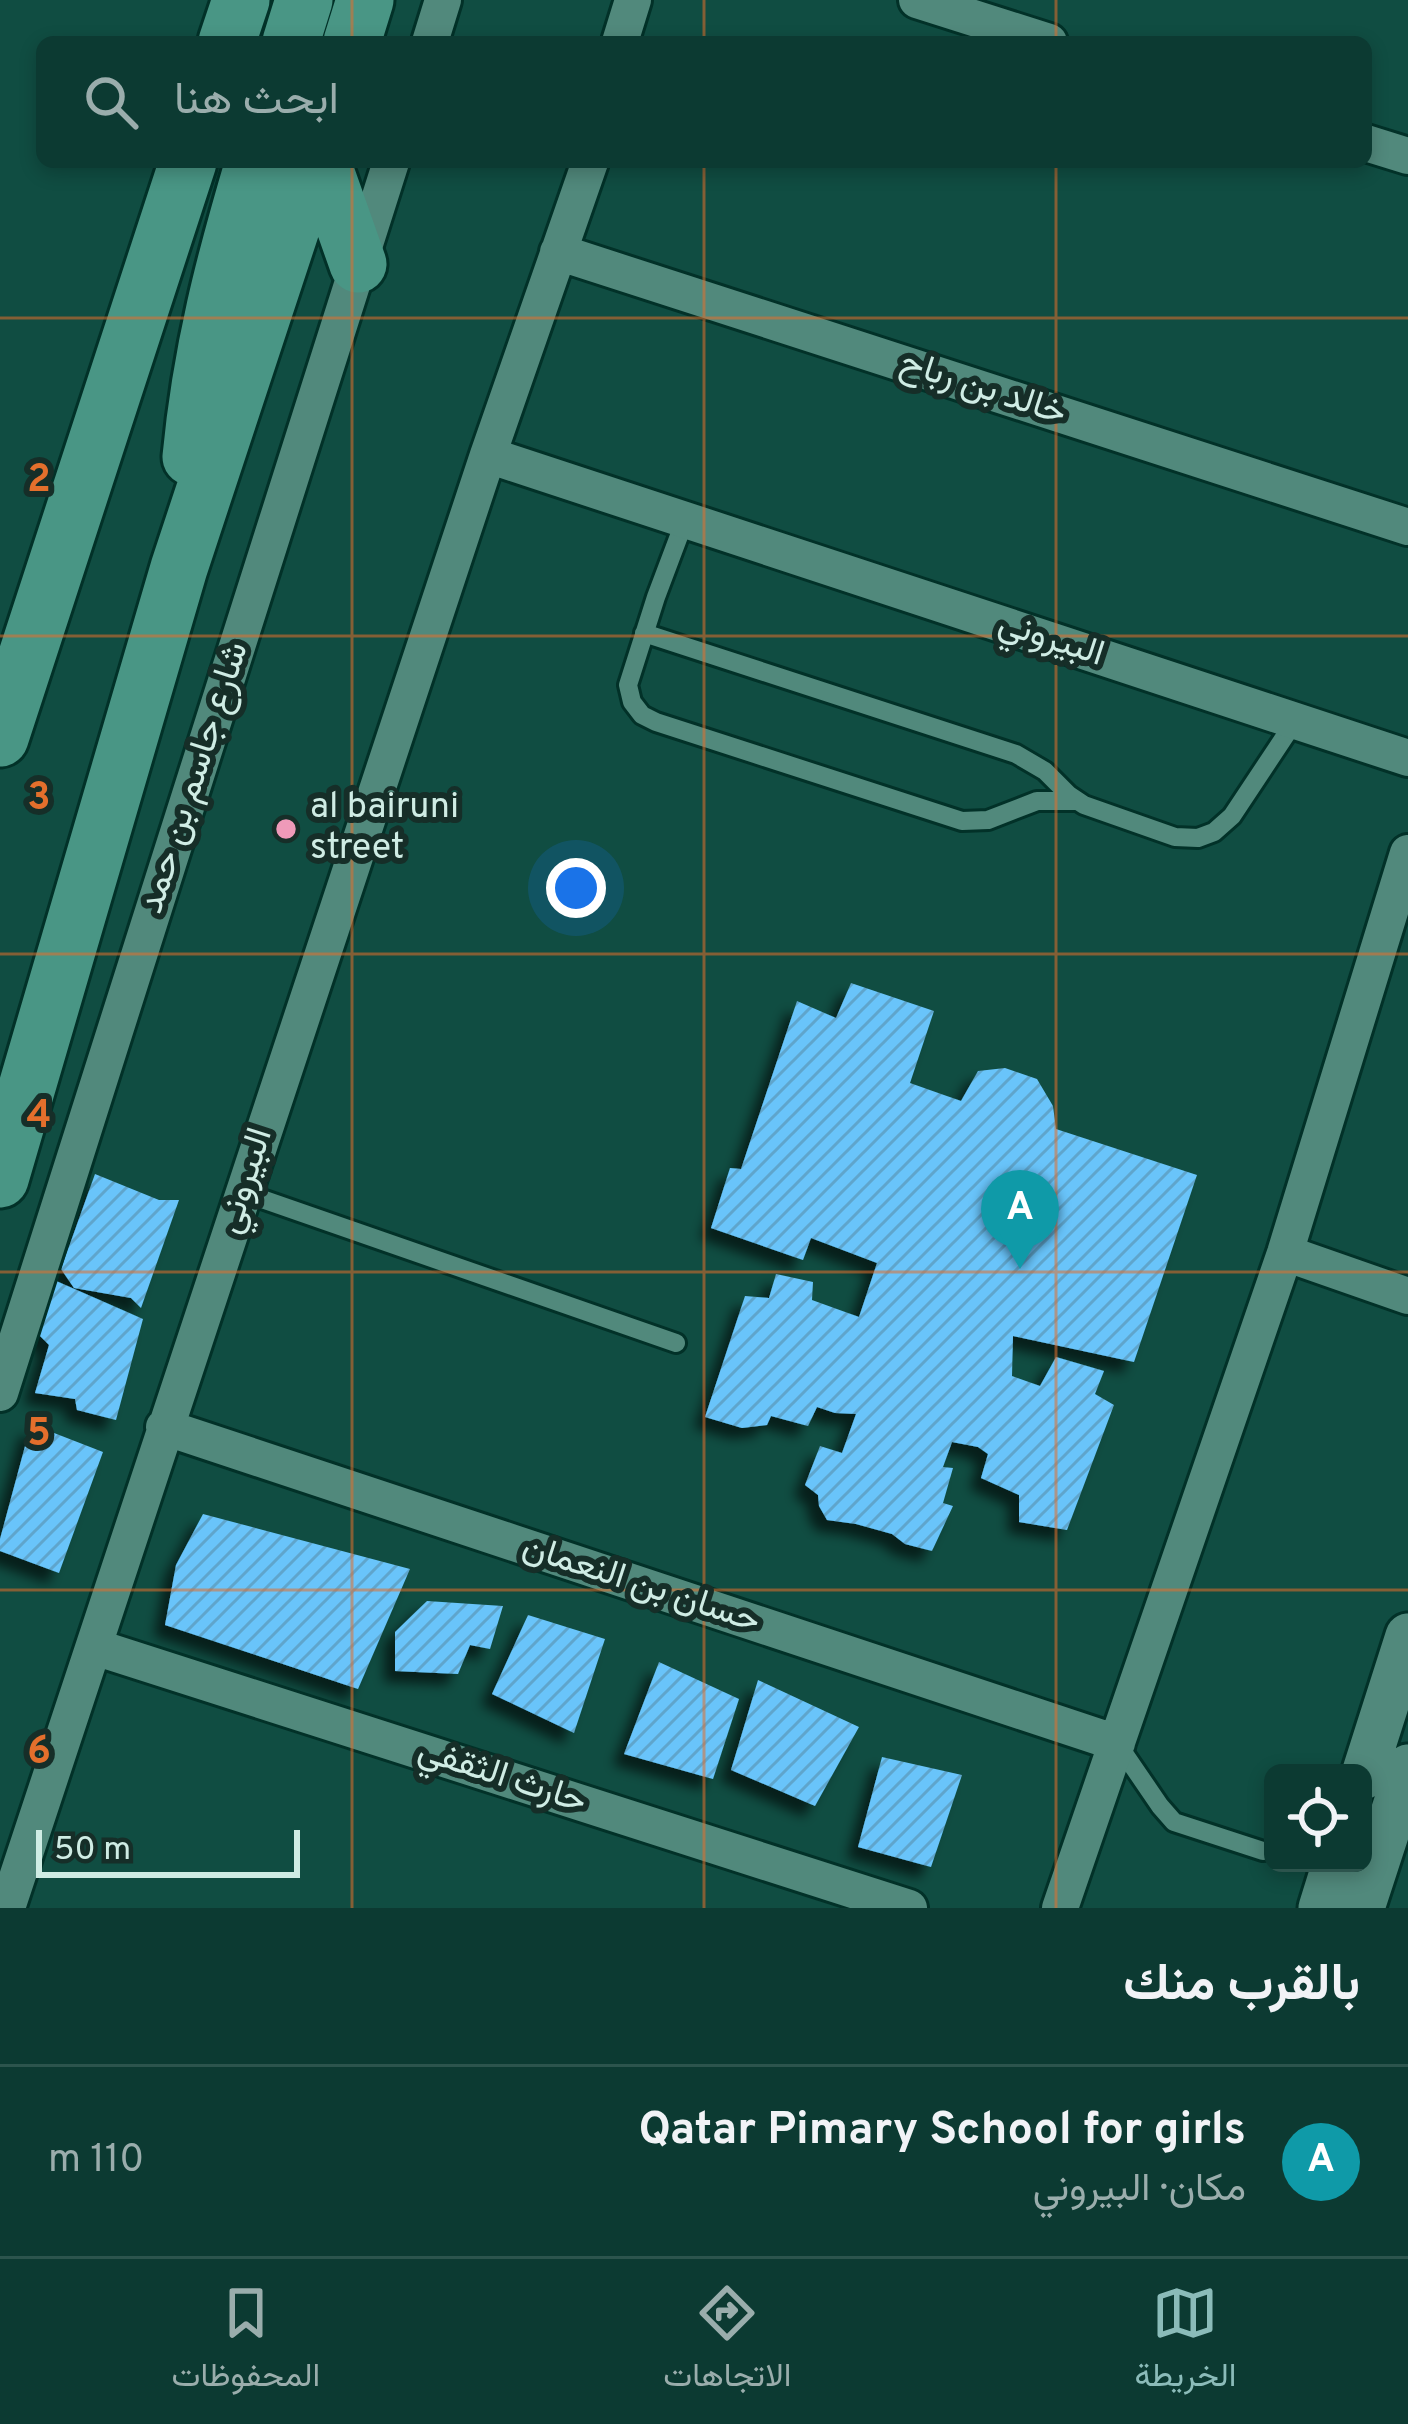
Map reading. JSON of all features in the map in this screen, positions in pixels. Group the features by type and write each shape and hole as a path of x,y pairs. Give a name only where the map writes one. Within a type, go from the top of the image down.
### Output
{"main road":[{"path":"197,36 208,0"},
{"path":"229,36 241,0"},
{"path":"293,36 304,0"},
{"path":"354,36 365,0"},
{"path":"156,168 150,202 162,241"},
{"path":"0,738 186,168"},
{"path":"179,568 209,323 252,168"},
{"name":"شارع جاسم بن حمد","path":"0,1179 179,568 315,168"},
{"path":"319,168 358,264"}],"street":[{"path":"432,36 443,0"},
{"path":"622,36 633,0"},
{"path":"640,36 650,0"},
{"path":"916,0 1030,36"},
{"path":"1372,144 1408,156"},
{"name":"شارع جاسم بن حمد","path":"0,1393 389,168"},
{"name":"البيروني","path":"7,1908 488,455 588,168"},
{"name":"خالد بن رباح","path":"558,252 1408,527"},
{"name":"البيروني","path":"488,455 1408,758"},
{"path":"1060,1908 1285,1253 1408,853"},
{"path":"1285,1253 1408,1296"},
{"name":"حسان بن النعمان","path":"164,1427 1117,1743"},
{"path":"1367,1764 1408,1636"},
{"name":"حارث الثقفي","path":"95,1646 909,1908"},
{"path":"1362,1908 1408,1767"},
{"path":"1321,1908 1333,1872"}],"lane":[{"path":"685,520 628,686 642,715 656,722 962,820 988,820 1037,801 1077,801 1175,837 1198,838 1214,832 1232,816 1295,721"},
{"path":"644,634 1016,754 1045,771 1077,801"},
{"path":"242,1192 676,1342"},
{"path":"1117,1743 1174,1822 1263,1851"}],"building":[{"path":"851,983 934,1011 910,1083 961,1101 978,1071 1005,1068 1037,1079 1053,1106 1056,1129 1197,1175 1134,1362 1013,1336 1012,1376 1040,1386 1056,1357 1104,1371 1095,1394 1114,1405 1067,1530 1019,1522 1019,1495 981,1478 988,1454 952,1442 943,1467 953,1468 943,1503 953,1506 932,1551 905,1544 892,1534 827,1520 818,1495 805,1485 820,1446 842,1453 856,1414 817,1407 808,1426 771,1416 767,1425 742,1428 705,1417 745,1296 769,1298 776,1274 813,1282 812,1300 859,1317 877,1263 811,1238 803,1260 711,1228 730,1168 741,1169 797,1001 836,1018"},
{"path":"95,1174 159,1200 179,1200 141,1308 131,1298 74,1288 61,1269"},
{"path":"47,1277 143,1319 116,1420 77,1410 75,1399 35,1393 49,1345 31,1327"},
{"path":"31,1424 103,1452 59,1573 0,1551"},
{"path":"203,1514 410,1569 358,1689 165,1625 176,1565"},
{"path":"427,1601 503,1606 490,1649 470,1645 458,1674 395,1671 395,1632"},
{"path":"528,1615 605,1639 574,1733 492,1694"},
{"path":"659,1662 739,1699 713,1779 624,1754"},
{"path":"758,1680 859,1727 815,1806 731,1770"},
{"path":"882,1757 962,1775 931,1867 858,1847"}],"place":[{"name":"al bairuni street","path":"286,829"},
{"name":"Qatar Pimary School for girls","path":"1020,1269"}]}
